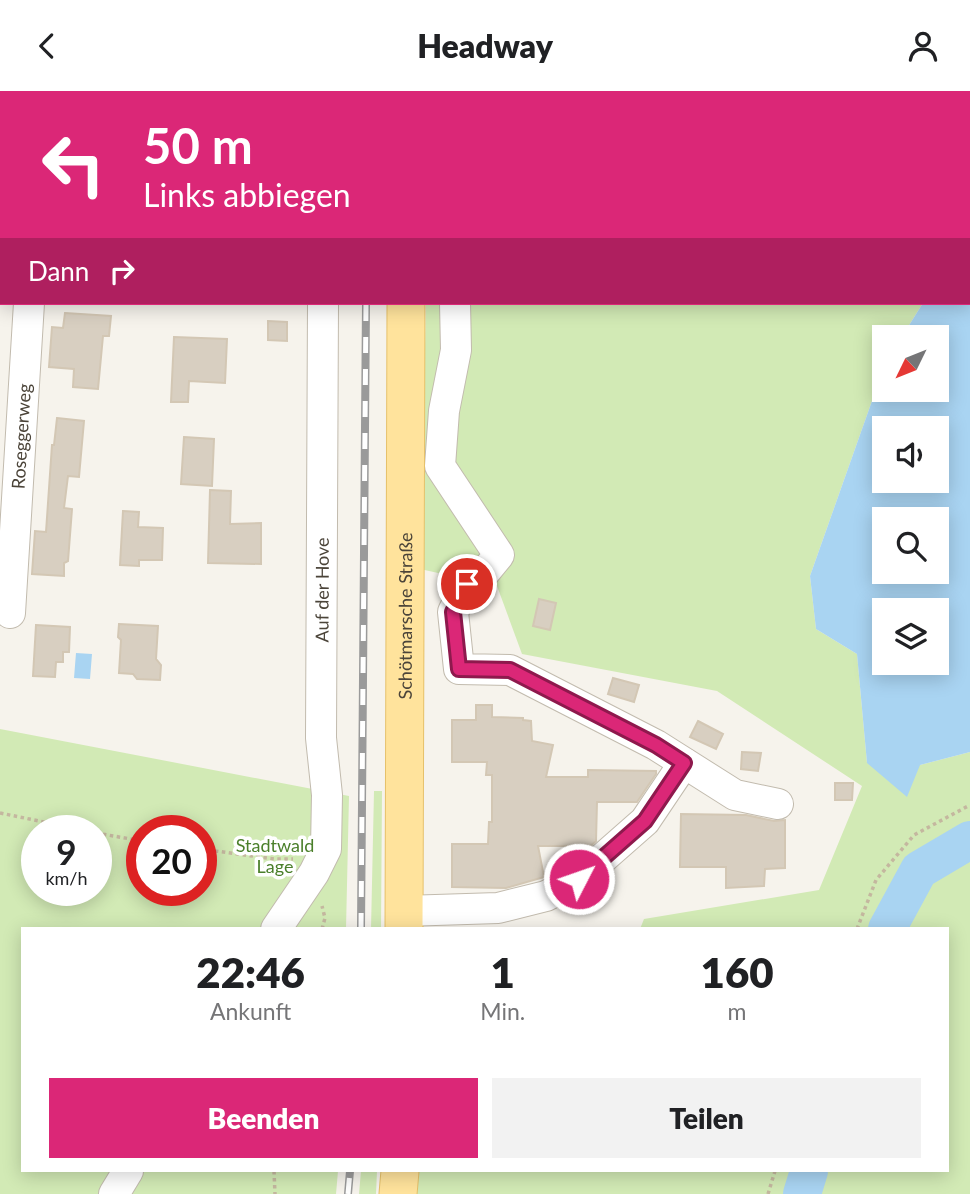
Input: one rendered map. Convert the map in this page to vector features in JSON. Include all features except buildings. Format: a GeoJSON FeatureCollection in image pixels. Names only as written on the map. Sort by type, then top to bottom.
{"type":"FeatureCollection","features":[{"type":"Feature","properties":{"kind":"main road","name":"Schötmarsche Straße"},"geometry":{"type":"LineString","coordinates":[[404,920],[406,305]]}},
{"type":"Feature","properties":{"kind":"main road"},"geometry":{"type":"LineString","coordinates":[[398,1194],[400,1172]]}},
{"type":"Feature","properties":{"kind":"street","name":"Roseggerweg"},"geometry":{"type":"LineString","coordinates":[[7,606],[29,305]]}},
{"type":"Feature","properties":{"kind":"street","name":"Auf der Hove"},"geometry":{"type":"LineString","coordinates":[[277,927],[314,873],[326,849],[327,795],[321,738],[323,305]]}},
{"type":"Feature","properties":{"kind":"street"},"geometry":{"type":"LineString","coordinates":[[455,305],[456,350],[444,411],[440,465],[499,555],[485,572],[467,584],[453,612],[459,669],[510,670],[656,745],[734,795],[778,804]]}},
{"type":"Feature","properties":{"kind":"street"},"geometry":{"type":"LineString","coordinates":[[404,920],[498,908],[547,895],[579,879],[645,821],[684,763]]}},
{"type":"Feature","properties":{"kind":"street"},"geometry":{"type":"LineString","coordinates":[[114,1194],[127,1172]]}},
{"type":"Feature","properties":{"kind":"path"},"geometry":{"type":"LineString","coordinates":[[858,927],[876,880],[914,835],[970,805]]}},
{"type":"Feature","properties":{"kind":"path"},"geometry":{"type":"LineString","coordinates":[[0,813],[21,817]]}},
{"type":"Feature","properties":{"kind":"path"},"geometry":{"type":"LineString","coordinates":[[217,851],[274,859],[296,859],[314,873]]}},
{"type":"Feature","properties":{"kind":"path"},"geometry":{"type":"LineString","coordinates":[[274,1172],[275,1194]]}},
{"type":"Feature","properties":{"kind":"path"},"geometry":{"type":"LineString","coordinates":[[768,1194],[775,1172]]}},
{"type":"Feature","properties":{"kind":"green space"},"geometry":{"type":"Polygon","coordinates":[[[426,305],[922,305],[909,325],[872,325],[872,401],[810,576],[816,629],[857,654],[867,763],[920,765],[970,752],[970,1194],[408,1194],[410,1172],[949,1172],[949,927],[641,927],[644,919],[819,890],[862,786],[717,691],[522,654],[497,586],[420,569],[426,305]]]}},
{"type":"Feature","properties":{"kind":"green space","name":"Stadtwald Lage"},"geometry":{"type":"Polygon","coordinates":[[[0,729],[349,796],[346,927],[21,927],[21,1172],[338,1172],[336,1194],[0,1194],[0,729]]]}},
{"type":"Feature","properties":{"kind":"green space"},"geometry":{"type":"Polygon","coordinates":[[[374,791],[382,791],[381,927],[371,927],[374,791]]]}},
{"type":"Feature","properties":{"kind":"green space"},"geometry":{"type":"Polygon","coordinates":[[[361,1172],[377,1172],[376,1194],[359,1194],[361,1172]]]}},
{"type":"Feature","properties":{"kind":"water"},"geometry":{"type":"Polygon","coordinates":[[[922,305],[970,305],[970,752],[920,765],[907,797],[867,763],[857,654],[816,629],[810,576],[872,401],[872,403],[949,402],[949,325],[909,325],[922,305]]]}},
{"type":"Feature","properties":{"kind":"water"},"geometry":{"type":"Polygon","coordinates":[[[76,653],[92,654],[90,679],[74,678],[76,653]]]}},
{"type":"Feature","properties":{"kind":"waterway"},"geometry":{"type":"LineString","coordinates":[[888,927],[919,870],[970,840]]}},
{"type":"Feature","properties":{"kind":"waterway"},"geometry":{"type":"LineString","coordinates":[[802,1194],[809,1172]]}},
{"type":"Feature","properties":{"kind":"railway"},"geometry":{"type":"LineString","coordinates":[[361,927],[366,305]]}},
{"type":"Feature","properties":{"kind":"railway"},"geometry":{"type":"LineString","coordinates":[[348,1194],[350,1172]]}},
{"type":"Feature","properties":{"kind":"route"},"geometry":{"type":"LineString","coordinates":[[467,584],[453,612],[459,669],[510,670],[656,745],[684,763],[645,821],[579,879]]}}]}
